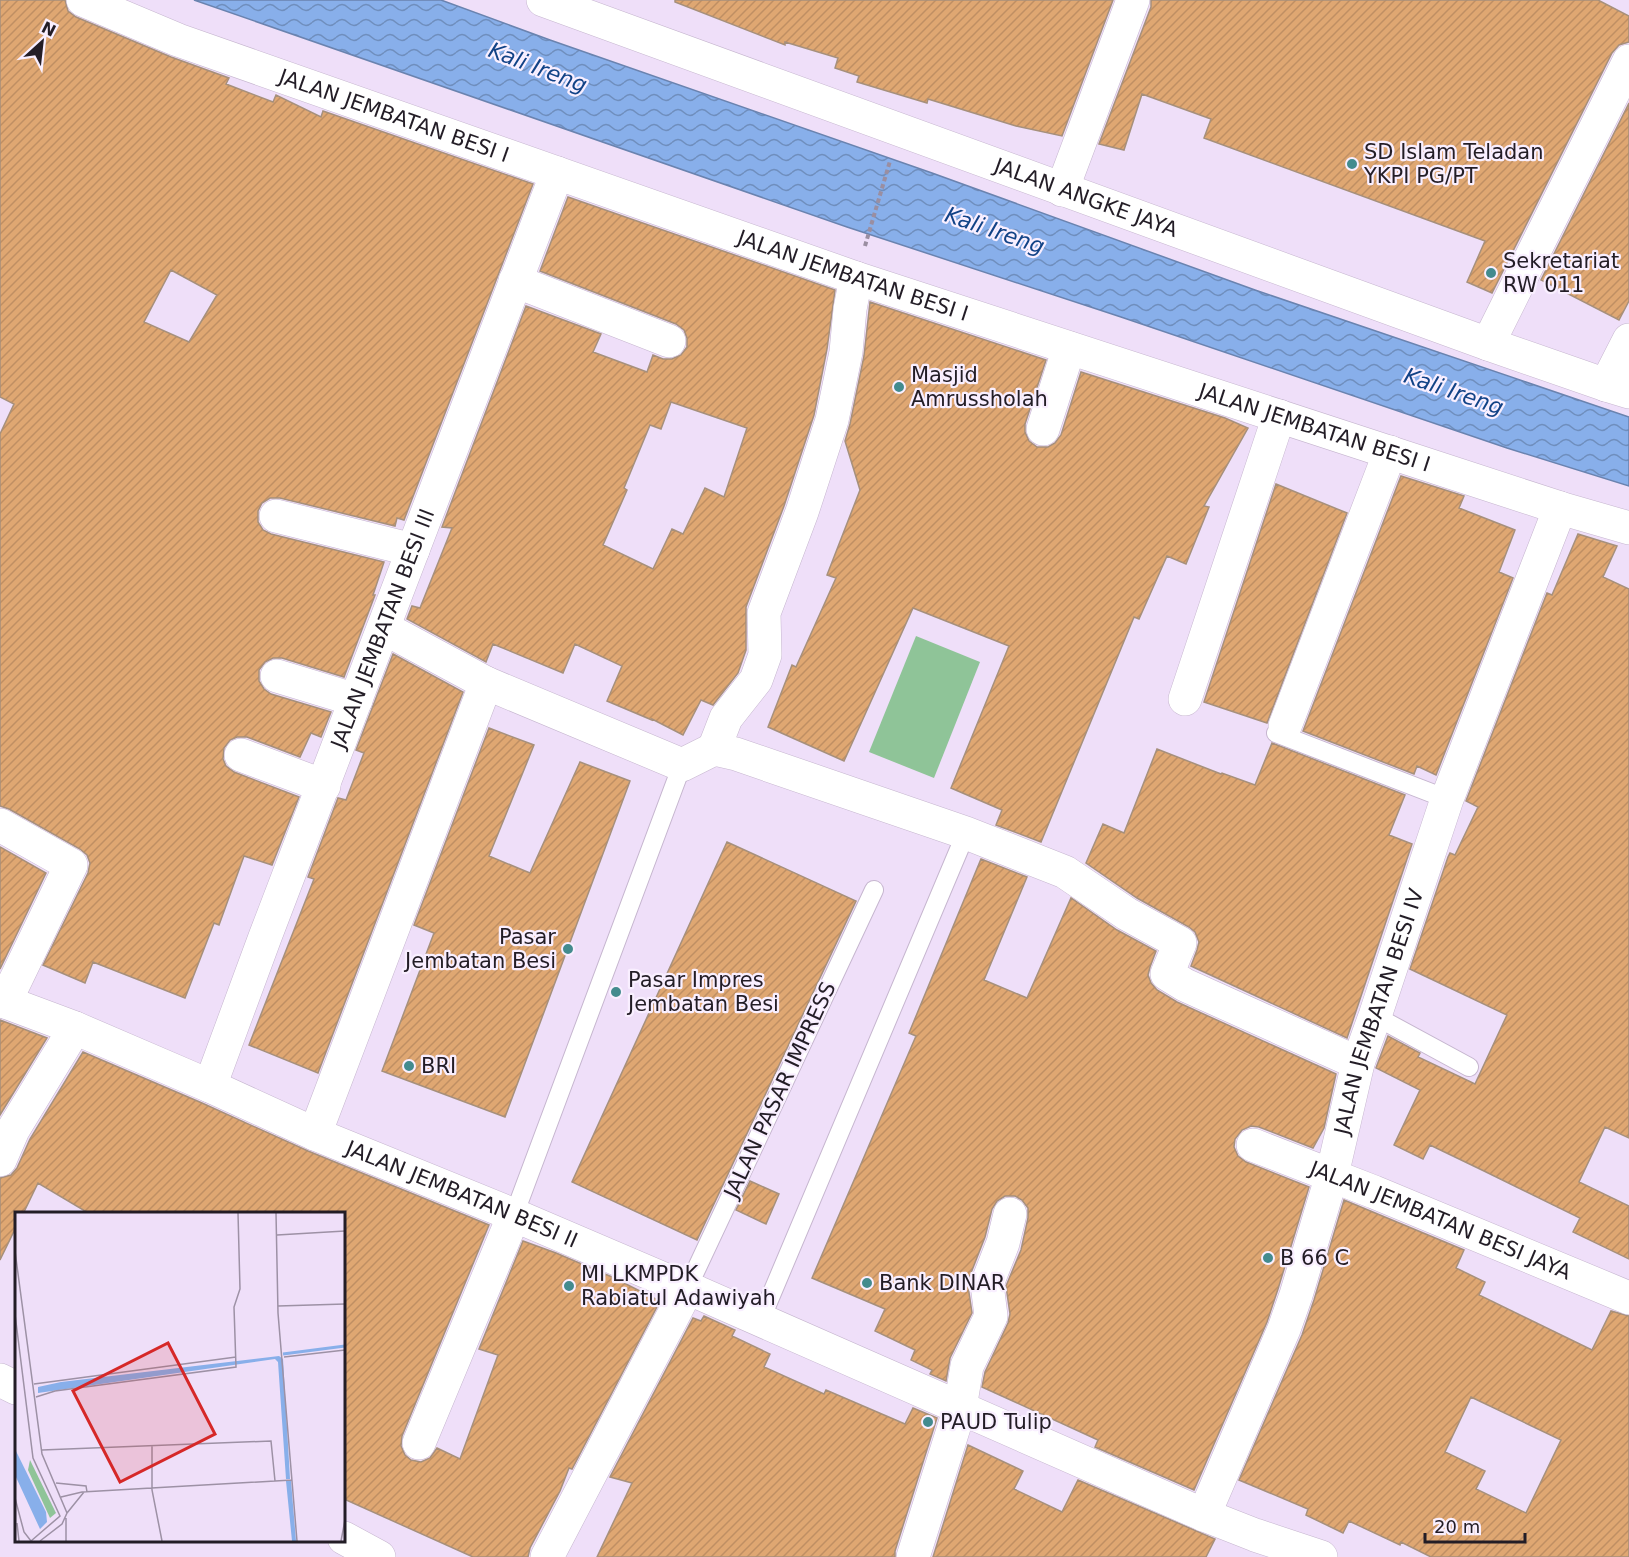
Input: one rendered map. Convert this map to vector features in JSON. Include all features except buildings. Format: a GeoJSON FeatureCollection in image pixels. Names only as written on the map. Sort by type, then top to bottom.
{"type":"FeatureCollection","features":[{"type":"Feature","properties":{"kind":"street","name":"JALAN JEMBATAN BESI I"},"geometry":{"type":"LineString","coordinates":[[83,0],[178,40],[556,173],[859,267],[1070,348],[1560,508],[1629,528]]}},
{"type":"Feature","properties":{"kind":"street","name":"JALAN ANGKE JAYA"},"geometry":{"type":"LineString","coordinates":[[543,0],[1488,344],[1617,388]]}},
{"type":"Feature","properties":{"kind":"street"},"geometry":{"type":"LineString","coordinates":[[1062,190],[1133,0]]}},
{"type":"Feature","properties":{"kind":"street"},"geometry":{"type":"LineString","coordinates":[[1488,344],[1629,61]]}},
{"type":"Feature","properties":{"kind":"street","name":"JALAN JEMBATAN BESI III"},"geometry":{"type":"LineString","coordinates":[[210,1086],[556,173]]}},
{"type":"Feature","properties":{"kind":"street"},"geometry":{"type":"LineString","coordinates":[[714,749],[726,718],[756,680],[765,655],[764,614],[802,512],[832,420],[859,267]]}},
{"type":"Feature","properties":{"kind":"street"},"geometry":{"type":"LineString","coordinates":[[515,281],[669,341]]}},
{"type":"Feature","properties":{"kind":"street"},"geometry":{"type":"LineString","coordinates":[[1617,388],[1629,340]]}},
{"type":"Feature","properties":{"kind":"street"},"geometry":{"type":"LineString","coordinates":[[1043,429],[1070,348]]}},
{"type":"Feature","properties":{"kind":"street"},"geometry":{"type":"LineString","coordinates":[[1185,699],[1279,416]]}},
{"type":"Feature","properties":{"kind":"street"},"geometry":{"type":"LineString","coordinates":[[1281,729],[1390,452]]}},
{"type":"Feature","properties":{"kind":"street","name":"JALAN JEMBATAN BESI IV"},"geometry":{"type":"LineString","coordinates":[[1204,1515],[1284,1329],[1332,1175],[1358,1063],[1447,799],[1560,508]]}},
{"type":"Feature","properties":{"kind":"street"},"geometry":{"type":"LineString","coordinates":[[276,516],[413,550]]}},
{"type":"Feature","properties":{"kind":"street"},"geometry":{"type":"LineString","coordinates":[[384,628],[486,683],[682,765],[714,749],[736,754],[966,833],[1065,872],[1127,914],[1180,943],[1167,974],[1185,985],[1358,1063]]}},
{"type":"Feature","properties":{"kind":"street"},"geometry":{"type":"LineString","coordinates":[[277,676],[356,700]]}},
{"type":"Feature","properties":{"kind":"street"},"geometry":{"type":"LineString","coordinates":[[315,1134],[486,683]]}},
{"type":"Feature","properties":{"kind":"street"},"geometry":{"type":"LineString","coordinates":[[241,755],[324,786]]}},
{"type":"Feature","properties":{"kind":"street"},"geometry":{"type":"LineString","coordinates":[[0,825],[71,865],[2,1001]]}},
{"type":"Feature","properties":{"kind":"street","name":"JALAN JEMBATAN BESI II"},"geometry":{"type":"LineString","coordinates":[[2,1001],[75,1028],[315,1134],[761,1319],[1204,1515],[1321,1557]]}},
{"type":"Feature","properties":{"kind":"street"},"geometry":{"type":"LineString","coordinates":[[0,1160],[13,1130],[75,1028]]}},
{"type":"Feature","properties":{"kind":"street","name":"JALAN JEMBATAN BESI JAYA"},"geometry":{"type":"LineString","coordinates":[[1253,1145],[1332,1175],[1629,1298]]}},
{"type":"Feature","properties":{"kind":"street"},"geometry":{"type":"LineString","coordinates":[[913,1557],[960,1408],[967,1366],[991,1316],[987,1284],[1003,1243],[1010,1214]]}},
{"type":"Feature","properties":{"kind":"street"},"geometry":{"type":"LineString","coordinates":[[419,1443],[514,1215]]}},
{"type":"Feature","properties":{"kind":"street"},"geometry":{"type":"LineString","coordinates":[[547,1557],[687,1289]]}},
{"type":"Feature","properties":{"kind":"street"},"geometry":{"type":"LineString","coordinates":[[0,1380],[15,1388]]}},
{"type":"Feature","properties":{"kind":"street"},"geometry":{"type":"LineString","coordinates":[[345,1540],[379,1557]]}},
{"type":"Feature","properties":{"kind":"lane"},"geometry":{"type":"LineString","coordinates":[[1281,729],[1447,799]]}},
{"type":"Feature","properties":{"kind":"lane"},"geometry":{"type":"LineString","coordinates":[[514,1215],[682,765]]}},
{"type":"Feature","properties":{"kind":"lane"},"geometry":{"type":"LineString","coordinates":[[761,1319],[966,833]]}},
{"type":"Feature","properties":{"kind":"lane","name":"JALAN PASAR IMPRESS"},"geometry":{"type":"LineString","coordinates":[[687,1289],[874,890]]}},
{"type":"Feature","properties":{"kind":"lane"},"geometry":{"type":"LineString","coordinates":[[1375,1016],[1468,1067]]}},
{"type":"Feature","properties":{"kind":"path"},"geometry":{"type":"LineString","coordinates":[[859,267],[891,158]]}},
{"type":"Feature","properties":{"kind":"green space"},"geometry":{"type":"Polygon","coordinates":[[[916,636],[980,662],[934,778],[869,752],[916,636]]]}},
{"type":"Feature","properties":{"kind":"water","name":"Kali Ireng"},"geometry":{"type":"Polygon","coordinates":[[[194,0],[441,0],[932,173],[1255,290],[1629,417],[1629,486],[1507,448],[847,227],[194,0]]]}},
{"type":"Feature","properties":{"kind":"place","name":"SD Islam Teladan YKPI PG/PT"},"geometry":{"type":"Point","coordinates":[1352,164]}},
{"type":"Feature","properties":{"kind":"place","name":"Sekretariat RW 011"},"geometry":{"type":"Point","coordinates":[1491,273]}},
{"type":"Feature","properties":{"kind":"place","name":"Masjid Amrussholah"},"geometry":{"type":"Point","coordinates":[899,387]}},
{"type":"Feature","properties":{"kind":"place","name":"Pasar Jembatan Besi"},"geometry":{"type":"Point","coordinates":[568,949]}},
{"type":"Feature","properties":{"kind":"place","name":"Pasar Impres Jembatan Besi"},"geometry":{"type":"Point","coordinates":[616,992]}},
{"type":"Feature","properties":{"kind":"place","name":"BRI"},"geometry":{"type":"Point","coordinates":[409,1066]}},
{"type":"Feature","properties":{"kind":"place","name":"B 66 C"},"geometry":{"type":"Point","coordinates":[1268,1258]}},
{"type":"Feature","properties":{"kind":"place","name":"Bank DINAR"},"geometry":{"type":"Point","coordinates":[867,1283]}},
{"type":"Feature","properties":{"kind":"place","name":"MI LKMPDK Rabiatul Adawiyah"},"geometry":{"type":"Point","coordinates":[569,1286]}},
{"type":"Feature","properties":{"kind":"place","name":"PAUD Tulip"},"geometry":{"type":"Point","coordinates":[928,1422]}}]}
